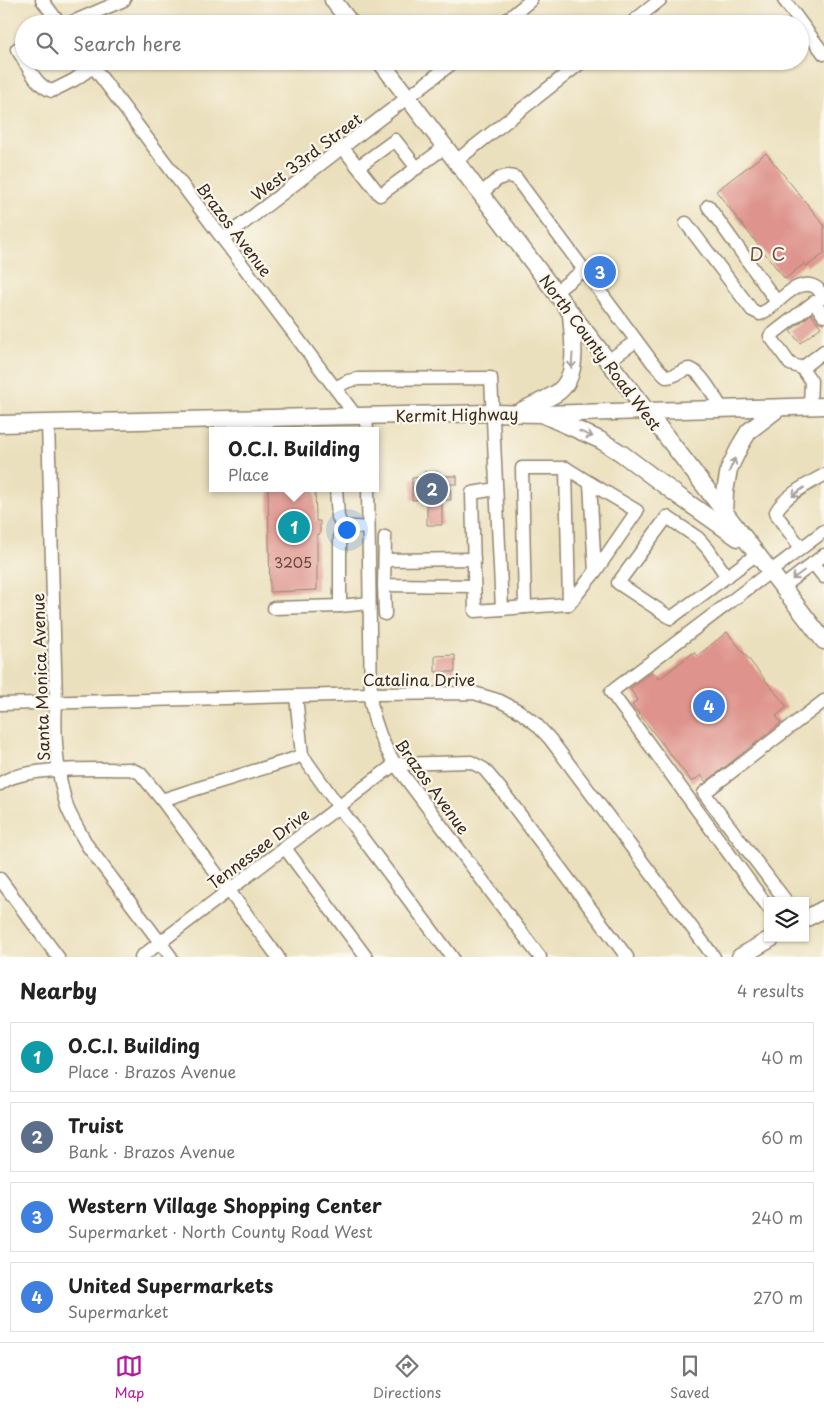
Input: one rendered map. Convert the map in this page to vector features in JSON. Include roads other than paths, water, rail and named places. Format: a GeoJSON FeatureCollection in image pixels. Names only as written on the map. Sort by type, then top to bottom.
{"type":"FeatureCollection","features":[{"type":"Feature","properties":{"kind":"main road"},"geometry":{"type":"LineString","coordinates":[[333,0],[344,15]]}},
{"type":"Feature","properties":{"kind":"main road","name":"North County Road West"},"geometry":{"type":"LineString","coordinates":[[387,70],[770,572],[822,633]]}},
{"type":"Feature","properties":{"kind":"main road"},"geometry":{"type":"LineString","coordinates":[[519,412],[558,392],[568,380],[572,370],[573,359],[571,313]]}},
{"type":"Feature","properties":{"kind":"main road","name":"Kermit Highway"},"geometry":{"type":"LineString","coordinates":[[0,424],[267,424],[363,421],[519,412],[542,414],[817,407]]}},
{"type":"Feature","properties":{"kind":"main road"},"geometry":{"type":"LineString","coordinates":[[724,512],[729,469],[741,444],[749,431],[778,408]]}},
{"type":"Feature","properties":{"kind":"main road"},"geometry":{"type":"LineString","coordinates":[[542,414],[600,440],[621,453],[753,550]]}},
{"type":"Feature","properties":{"kind":"main road"},"geometry":{"type":"LineString","coordinates":[[809,917],[824,909]]}},
{"type":"Feature","properties":{"kind":"main road"},"geometry":{"type":"LineString","coordinates":[[740,957],[765,942]]}},
{"type":"Feature","properties":{"kind":"street"},"geometry":{"type":"LineString","coordinates":[[42,0],[54,15]]}},
{"type":"Feature","properties":{"kind":"street"},"geometry":{"type":"LineString","coordinates":[[83,15],[124,0]]}},
{"type":"Feature","properties":{"kind":"street"},"geometry":{"type":"LineString","coordinates":[[513,15],[531,0]]}},
{"type":"Feature","properties":{"kind":"street"},"geometry":{"type":"LineString","coordinates":[[641,15],[660,0]]}},
{"type":"Feature","properties":{"kind":"street"},"geometry":{"type":"LineString","coordinates":[[784,0],[795,15]]}},
{"type":"Feature","properties":{"kind":"street"},"geometry":{"type":"LineString","coordinates":[[809,34],[824,54]]}},
{"type":"Feature","properties":{"kind":"street"},"geometry":{"type":"LineString","coordinates":[[29,70],[34,78],[46,89],[52,91],[74,80],[85,70]]}},
{"type":"Feature","properties":{"kind":"street","name":"Brazos Avenue"},"geometry":{"type":"LineString","coordinates":[[96,70],[335,388],[363,421]]}},
{"type":"Feature","properties":{"kind":"street","name":"West 33rd Street"},"geometry":{"type":"LineString","coordinates":[[223,239],[444,70]]}},
{"type":"Feature","properties":{"kind":"street"},"geometry":{"type":"LineString","coordinates":[[456,161],[572,70]]}},
{"type":"Feature","properties":{"kind":"street"},"geometry":{"type":"LineString","coordinates":[[358,167],[395,140],[417,168]]}},
{"type":"Feature","properties":{"kind":"street"},"geometry":{"type":"LineString","coordinates":[[343,148],[380,195],[446,147]]}},
{"type":"Feature","properties":{"kind":"street"},"geometry":{"type":"LineString","coordinates":[[481,194],[501,177],[510,175],[516,178],[653,364],[666,377],[676,375],[688,369],[695,371],[701,376],[722,409]]}},
{"type":"Feature","properties":{"kind":"street"},"geometry":{"type":"LineString","coordinates":[[708,206],[777,302]]}},
{"type":"Feature","properties":{"kind":"street"},"geometry":{"type":"LineString","coordinates":[[686,222],[752,310],[760,314],[792,289],[803,284],[816,288],[824,298]]}},
{"type":"Feature","properties":{"kind":"street"},"geometry":{"type":"LineString","coordinates":[[555,292],[584,270]]}},
{"type":"Feature","properties":{"kind":"street"},"geometry":{"type":"LineString","coordinates":[[817,407],[811,381],[802,368],[790,364],[770,336],[814,302],[824,316]]}},
{"type":"Feature","properties":{"kind":"street"},"geometry":{"type":"LineString","coordinates":[[608,361],[636,340]]}},
{"type":"Feature","properties":{"kind":"street"},"geometry":{"type":"LineString","coordinates":[[802,368],[824,351]]}},
{"type":"Feature","properties":{"kind":"street"},"geometry":{"type":"LineString","coordinates":[[335,388],[358,379],[491,378],[502,609]]}},
{"type":"Feature","properties":{"kind":"street","name":"Santa Monica Avenue"},"geometry":{"type":"LineString","coordinates":[[48,423],[56,702],[55,725],[62,788],[75,825],[87,845],[171,957]]}},
{"type":"Feature","properties":{"kind":"street"},"geometry":{"type":"LineString","coordinates":[[496,489],[472,493],[475,611],[569,604],[595,572],[637,512],[566,468],[522,468],[525,607]]}},
{"type":"Feature","properties":{"kind":"street"},"geometry":{"type":"LineString","coordinates":[[566,468],[569,604]]}},
{"type":"Feature","properties":{"kind":"street"},"geometry":{"type":"LineString","coordinates":[[801,548],[776,512],[780,505],[824,475]]}},
{"type":"Feature","properties":{"kind":"street"},"geometry":{"type":"LineString","coordinates":[[590,483],[595,572]]}},
{"type":"Feature","properties":{"kind":"street"},"geometry":{"type":"LineString","coordinates":[[336,492],[338,517],[342,526],[340,535],[340,606]]}},
{"type":"Feature","properties":{"kind":"street","name":"Brazos Avenue"},"geometry":{"type":"LineString","coordinates":[[368,492],[370,694],[374,722],[380,740],[395,764],[540,957]]}},
{"type":"Feature","properties":{"kind":"street"},"geometry":{"type":"LineString","coordinates":[[727,576],[698,538],[666,517],[618,582],[671,618],[727,576],[753,550]]}},
{"type":"Feature","properties":{"kind":"street"},"geometry":{"type":"LineString","coordinates":[[342,526],[368,528]]}},
{"type":"Feature","properties":{"kind":"street"},"geometry":{"type":"LineString","coordinates":[[764,902],[611,692],[824,532]]}},
{"type":"Feature","properties":{"kind":"street"},"geometry":{"type":"LineString","coordinates":[[385,537],[385,614]]}},
{"type":"Feature","properties":{"kind":"street"},"geometry":{"type":"LineString","coordinates":[[782,587],[824,555]]}},
{"type":"Feature","properties":{"kind":"street"},"geometry":{"type":"LineString","coordinates":[[385,560],[474,559]]}},
{"type":"Feature","properties":{"kind":"street"},"geometry":{"type":"LineString","coordinates":[[813,564],[824,577]]}},
{"type":"Feature","properties":{"kind":"street"},"geometry":{"type":"LineString","coordinates":[[384,585],[474,586]]}},
{"type":"Feature","properties":{"kind":"street"},"geometry":{"type":"LineString","coordinates":[[274,608],[369,603]]}},
{"type":"Feature","properties":{"kind":"street","name":"Catalina Drive"},"geometry":{"type":"LineString","coordinates":[[0,704],[474,693],[500,701],[519,711],[536,724],[550,739],[714,957]]}},
{"type":"Feature","properties":{"kind":"street"},"geometry":{"type":"LineString","coordinates":[[296,696],[302,754],[338,807],[452,957]]}},
{"type":"Feature","properties":{"kind":"street"},"geometry":{"type":"LineString","coordinates":[[783,897],[704,793],[824,701]]}},
{"type":"Feature","properties":{"kind":"street"},"geometry":{"type":"LineString","coordinates":[[162,800],[290,760],[302,754]]}},
{"type":"Feature","properties":{"kind":"street"},"geometry":{"type":"LineString","coordinates":[[395,764],[471,762],[484,769],[628,957]]}},
{"type":"Feature","properties":{"kind":"street","name":"Tennessee Drive"},"geometry":{"type":"LineString","coordinates":[[141,957],[395,764]]}},
{"type":"Feature","properties":{"kind":"street"},"geometry":{"type":"LineString","coordinates":[[0,784],[21,774],[60,770],[130,769],[140,773],[278,957]]}},
{"type":"Feature","properties":{"kind":"street"},"geometry":{"type":"LineString","coordinates":[[284,848],[366,957]]}},
{"type":"Feature","properties":{"kind":"street"},"geometry":{"type":"LineString","coordinates":[[0,879],[58,957]]}},
{"type":"Feature","properties":{"kind":"place","name":"Western Village Shopping Center"},"geometry":{"type":"Point","coordinates":[600,272]}},
{"type":"Feature","properties":{"kind":"place","name":"Truist"},"geometry":{"type":"Point","coordinates":[432,489]}},
{"type":"Feature","properties":{"kind":"place","name":"O.C.I. Building"},"geometry":{"type":"Point","coordinates":[294,527]}},
{"type":"Feature","properties":{"kind":"place","name":"United Supermarkets"},"geometry":{"type":"Point","coordinates":[709,706]}},
{"type":"Feature","properties":{"kind":"district","name":"D C"},"geometry":{"type":"Point","coordinates":[768,253]}}]}
